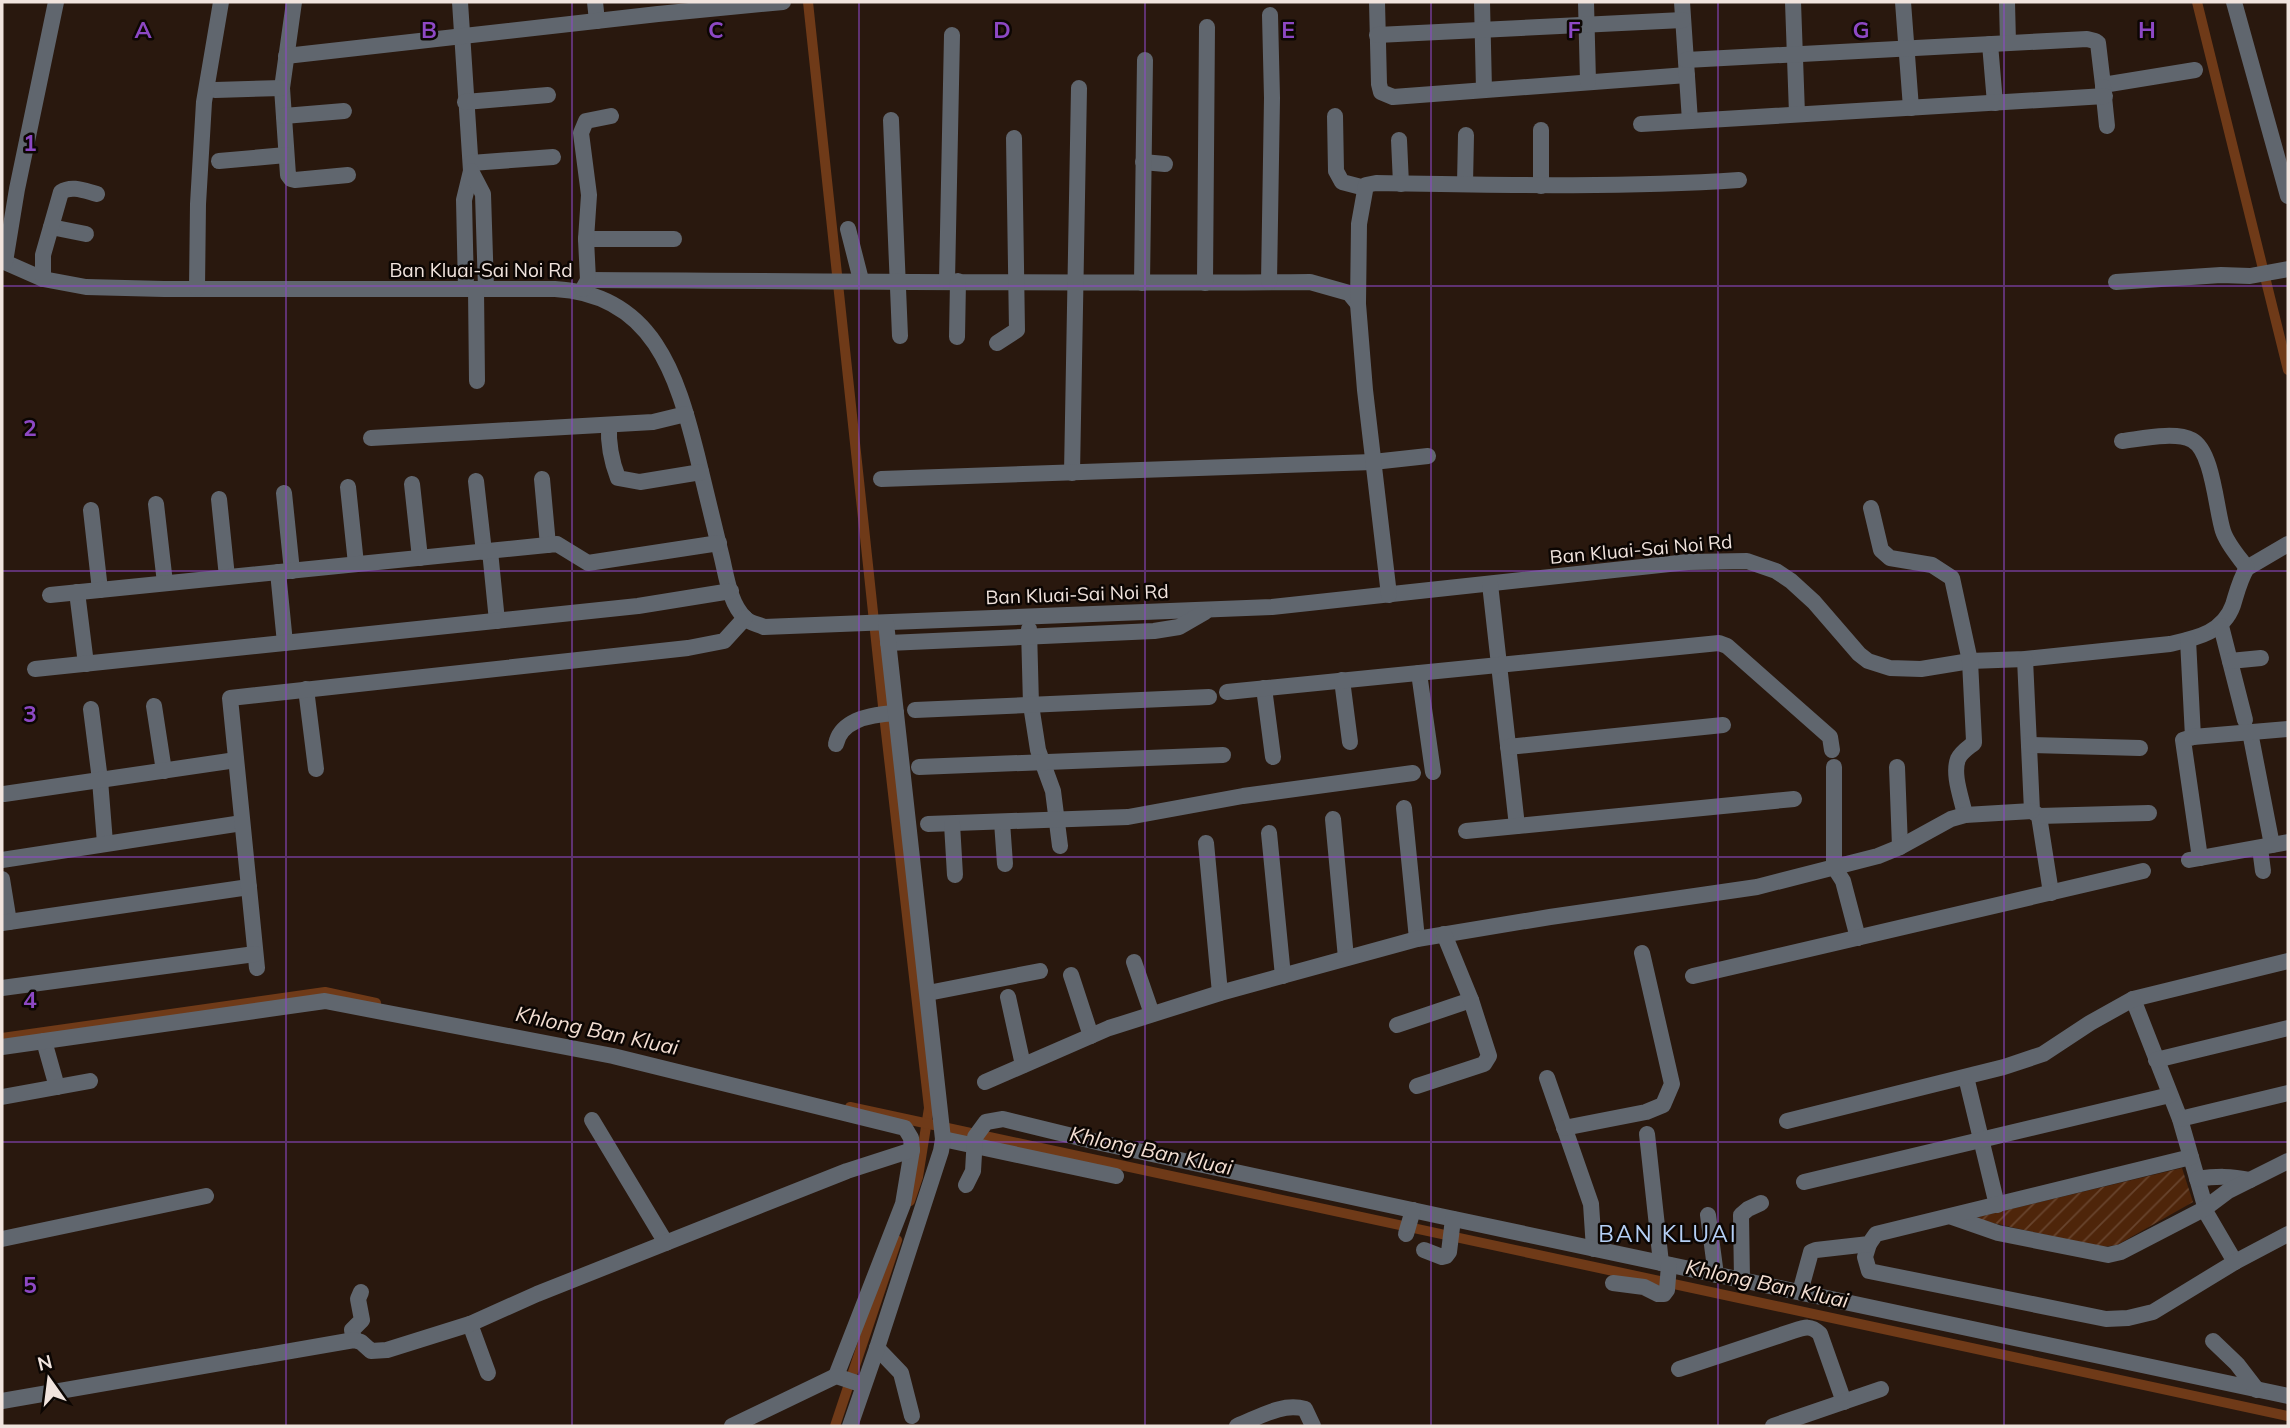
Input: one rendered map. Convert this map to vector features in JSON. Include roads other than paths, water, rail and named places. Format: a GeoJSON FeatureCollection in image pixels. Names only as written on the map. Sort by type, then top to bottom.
{"type":"FeatureCollection","features":[{"type":"Feature","properties":{"kind":"street"},"geometry":{"type":"LineString","coordinates":[[3,262],[56,2]]}},
{"type":"Feature","properties":{"kind":"street"},"geometry":{"type":"LineString","coordinates":[[197,288],[204,102],[221,2]]}},
{"type":"Feature","properties":{"kind":"street"},"geometry":{"type":"LineString","coordinates":[[294,2],[282,89],[288,175],[292,180],[348,175]]}},
{"type":"Feature","properties":{"kind":"street"},"geometry":{"type":"LineString","coordinates":[[460,2],[471,167],[482,194],[476,289],[477,381]]}},
{"type":"Feature","properties":{"kind":"street"},"geometry":{"type":"LineString","coordinates":[[595,2],[597,21]]}},
{"type":"Feature","properties":{"kind":"street"},"geometry":{"type":"LineString","coordinates":[[286,56],[597,21],[698,6],[783,2]]}},
{"type":"Feature","properties":{"kind":"street"},"geometry":{"type":"LineString","coordinates":[[1377,2],[1378,72],[1381,92],[1393,97],[1588,82],[1794,54],[2095,40],[2100,49],[2107,126]]}},
{"type":"Feature","properties":{"kind":"street"},"geometry":{"type":"LineString","coordinates":[[1482,2],[1484,90]]}},
{"type":"Feature","properties":{"kind":"street"},"geometry":{"type":"LineString","coordinates":[[1586,2],[1588,82]]}},
{"type":"Feature","properties":{"kind":"street"},"geometry":{"type":"LineString","coordinates":[[1682,2],[1690,121]]}},
{"type":"Feature","properties":{"kind":"street"},"geometry":{"type":"LineString","coordinates":[[1793,2],[1797,114]]}},
{"type":"Feature","properties":{"kind":"street"},"geometry":{"type":"LineString","coordinates":[[1903,2],[1911,108]]}},
{"type":"Feature","properties":{"kind":"street"},"geometry":{"type":"LineString","coordinates":[[2007,2],[2008,43]]}},
{"type":"Feature","properties":{"kind":"street"},"geometry":{"type":"LineString","coordinates":[[2234,2],[2288,196]]}},
{"type":"Feature","properties":{"kind":"street"},"geometry":{"type":"LineString","coordinates":[[1269,282],[1272,98],[1270,15]]}},
{"type":"Feature","properties":{"kind":"street"},"geometry":{"type":"LineString","coordinates":[[1377,35],[1683,20]]}},
{"type":"Feature","properties":{"kind":"street"},"geometry":{"type":"LineString","coordinates":[[1205,283],[1207,27]]}},
{"type":"Feature","properties":{"kind":"street"},"geometry":{"type":"LineString","coordinates":[[952,35],[953,281],[957,337]]}},
{"type":"Feature","properties":{"kind":"street"},"geometry":{"type":"LineString","coordinates":[[1990,44],[1995,103]]}},
{"type":"Feature","properties":{"kind":"street"},"geometry":{"type":"LineString","coordinates":[[1142,283],[1145,60]]}},
{"type":"Feature","properties":{"kind":"street"},"geometry":{"type":"LineString","coordinates":[[1641,124],[1995,103],[2104,90],[2195,70]]}},
{"type":"Feature","properties":{"kind":"street"},"geometry":{"type":"LineString","coordinates":[[1072,472],[1079,88]]}},
{"type":"Feature","properties":{"kind":"street"},"geometry":{"type":"LineString","coordinates":[[215,90],[282,89]]}},
{"type":"Feature","properties":{"kind":"street"},"geometry":{"type":"LineString","coordinates":[[466,102],[548,95]]}},
{"type":"Feature","properties":{"kind":"street"},"geometry":{"type":"LineString","coordinates":[[284,116],[344,111]]}},
{"type":"Feature","properties":{"kind":"street"},"geometry":{"type":"LineString","coordinates":[[611,116],[586,121],[582,126],[589,195],[585,286],[818,281],[1310,282],[1349,293],[1358,304]]}},
{"type":"Feature","properties":{"kind":"street"},"geometry":{"type":"LineString","coordinates":[[1335,116],[1336,171],[1342,182],[1365,188]]}},
{"type":"Feature","properties":{"kind":"street"},"geometry":{"type":"LineString","coordinates":[[891,120],[900,336]]}},
{"type":"Feature","properties":{"kind":"street"},"geometry":{"type":"LineString","coordinates":[[1541,130],[1541,186]]}},
{"type":"Feature","properties":{"kind":"street"},"geometry":{"type":"LineString","coordinates":[[1465,184],[1466,135]]}},
{"type":"Feature","properties":{"kind":"street"},"geometry":{"type":"LineString","coordinates":[[997,343],[1017,330],[1014,138]]}},
{"type":"Feature","properties":{"kind":"street"},"geometry":{"type":"LineString","coordinates":[[1399,140],[1401,184]]}},
{"type":"Feature","properties":{"kind":"street"},"geometry":{"type":"LineString","coordinates":[[219,162],[286,155]]}},
{"type":"Feature","properties":{"kind":"street"},"geometry":{"type":"LineString","coordinates":[[471,167],[553,157]]}},
{"type":"Feature","properties":{"kind":"street"},"geometry":{"type":"LineString","coordinates":[[1143,162],[1165,164]]}},
{"type":"Feature","properties":{"kind":"street"},"geometry":{"type":"LineString","coordinates":[[1389,595],[1358,304],[1359,224],[1366,185],[1541,186],[1739,180]]}},
{"type":"Feature","properties":{"kind":"street"},"geometry":{"type":"LineString","coordinates":[[43,279],[43,254],[61,192],[72,188],[97,194]]}},
{"type":"Feature","properties":{"kind":"street"},"geometry":{"type":"LineString","coordinates":[[51,226],[86,234]]}},
{"type":"Feature","properties":{"kind":"street"},"geometry":{"type":"LineString","coordinates":[[848,229],[860,281]]}},
{"type":"Feature","properties":{"kind":"street"},"geometry":{"type":"LineString","coordinates":[[586,239],[674,239]]}},
{"type":"Feature","properties":{"kind":"street","name":"Ban Kluai-Sai Noi Rd"},"geometry":{"type":"LineString","coordinates":[[3,262],[43,279],[86,287],[555,289],[585,286],[616,306],[646,331],[671,369],[687,414],[731,591],[745,618],[764,627],[1272,607],[1688,562],[1747,561],[1761,565],[1791,581],[1868,661],[1890,668],[1905,670],[1970,661],[2025,659],[2170,644],[2188,640],[2221,626]]}},
{"type":"Feature","properties":{"kind":"street"},"geometry":{"type":"LineString","coordinates":[[2116,282],[2221,275],[2250,276],[2284,270]]}},
{"type":"Feature","properties":{"kind":"street"},"geometry":{"type":"LineString","coordinates":[[371,438],[653,422],[687,414]]}},
{"type":"Feature","properties":{"kind":"street"},"geometry":{"type":"LineString","coordinates":[[609,425],[611,461],[618,478],[640,482],[701,472]]}},
{"type":"Feature","properties":{"kind":"street"},"geometry":{"type":"LineString","coordinates":[[2122,441],[2177,436],[2194,440],[2203,452],[2222,531],[2247,568]]}},
{"type":"Feature","properties":{"kind":"street"},"geometry":{"type":"LineString","coordinates":[[881,479],[1373,462],[1428,456]]}},
{"type":"Feature","properties":{"kind":"street"},"geometry":{"type":"LineString","coordinates":[[542,479],[548,545]]}},
{"type":"Feature","properties":{"kind":"street"},"geometry":{"type":"LineString","coordinates":[[476,481],[497,621]]}},
{"type":"Feature","properties":{"kind":"street"},"geometry":{"type":"LineString","coordinates":[[412,484],[420,558]]}},
{"type":"Feature","properties":{"kind":"street"},"geometry":{"type":"LineString","coordinates":[[348,487],[356,564]]}},
{"type":"Feature","properties":{"kind":"street"},"geometry":{"type":"LineString","coordinates":[[284,493],[285,643]]}},
{"type":"Feature","properties":{"kind":"street"},"geometry":{"type":"LineString","coordinates":[[219,499],[228,577]]}},
{"type":"Feature","properties":{"kind":"street"},"geometry":{"type":"LineString","coordinates":[[156,504],[165,583]]}},
{"type":"Feature","properties":{"kind":"street"},"geometry":{"type":"LineString","coordinates":[[1871,508],[1881,550],[1890,558],[1932,565],[1952,578],[1970,661],[1974,743],[1957,761],[1957,777],[1965,816]]}},
{"type":"Feature","properties":{"kind":"street"},"geometry":{"type":"LineString","coordinates":[[91,510],[100,590]]}},
{"type":"Feature","properties":{"kind":"street"},"geometry":{"type":"LineString","coordinates":[[50,595],[558,544],[588,563],[719,543]]}},
{"type":"Feature","properties":{"kind":"street"},"geometry":{"type":"LineString","coordinates":[[2263,871],[2274,845],[2248,726],[2221,626],[2229,615],[2247,568],[2288,544]]}},
{"type":"Feature","properties":{"kind":"street"},"geometry":{"type":"LineString","coordinates":[[1490,584],[1517,826]]}},
{"type":"Feature","properties":{"kind":"street"},"geometry":{"type":"LineString","coordinates":[[35,669],[638,606],[731,591]]}},
{"type":"Feature","properties":{"kind":"street"},"geometry":{"type":"LineString","coordinates":[[77,592],[86,664]]}},
{"type":"Feature","properties":{"kind":"street"},"geometry":{"type":"LineString","coordinates":[[888,643],[1154,631],[1179,627],[1207,611]]}},
{"type":"Feature","properties":{"kind":"street"},"geometry":{"type":"LineString","coordinates":[[1028,616],[1031,705],[1038,750],[1053,791],[1060,846]]}},
{"type":"Feature","properties":{"kind":"street"},"geometry":{"type":"LineString","coordinates":[[2,988],[256,961],[230,698],[688,649],[724,641],[745,618]]}},
{"type":"Feature","properties":{"kind":"street"},"geometry":{"type":"LineString","coordinates":[[732,1426],[850,1381],[877,1348],[941,1151],[942,1129],[928,993],[888,643],[879,623]]}},
{"type":"Feature","properties":{"kind":"street"},"geometry":{"type":"LineString","coordinates":[[2188,640],[2193,737]]}},
{"type":"Feature","properties":{"kind":"street"},"geometry":{"type":"LineString","coordinates":[[1227,692],[1723,644],[1829,737],[1832,750]]}},
{"type":"Feature","properties":{"kind":"street"},"geometry":{"type":"LineString","coordinates":[[2230,661],[2261,658]]}},
{"type":"Feature","properties":{"kind":"street"},"geometry":{"type":"LineString","coordinates":[[2025,659],[2035,813],[2051,893]]}},
{"type":"Feature","properties":{"kind":"street"},"geometry":{"type":"LineString","coordinates":[[1419,673],[1433,772]]}},
{"type":"Feature","properties":{"kind":"street"},"geometry":{"type":"LineString","coordinates":[[1342,680],[1350,742]]}},
{"type":"Feature","properties":{"kind":"street"},"geometry":{"type":"LineString","coordinates":[[1264,688],[1273,757]]}},
{"type":"Feature","properties":{"kind":"street"},"geometry":{"type":"LineString","coordinates":[[306,689],[316,769]]}},
{"type":"Feature","properties":{"kind":"street"},"geometry":{"type":"LineString","coordinates":[[915,710],[1209,697]]}},
{"type":"Feature","properties":{"kind":"street"},"geometry":{"type":"LineString","coordinates":[[155,706],[164,771]]}},
{"type":"Feature","properties":{"kind":"street"},"geometry":{"type":"LineString","coordinates":[[91,709],[105,843]]}},
{"type":"Feature","properties":{"kind":"street"},"geometry":{"type":"LineString","coordinates":[[836,744],[837,738],[847,726],[873,715],[894,713]]}},
{"type":"Feature","properties":{"kind":"street"},"geometry":{"type":"LineString","coordinates":[[1508,747],[1723,725]]}},
{"type":"Feature","properties":{"kind":"street"},"geometry":{"type":"LineString","coordinates":[[2274,845],[2194,859],[2182,742],[2185,738],[2248,726],[2288,729]]}},
{"type":"Feature","properties":{"kind":"street"},"geometry":{"type":"LineString","coordinates":[[2029,746],[2140,748]]}},
{"type":"Feature","properties":{"kind":"street"},"geometry":{"type":"LineString","coordinates":[[919,767],[1223,754]]}},
{"type":"Feature","properties":{"kind":"street"},"geometry":{"type":"LineString","coordinates":[[4,794],[236,760]]}},
{"type":"Feature","properties":{"kind":"street"},"geometry":{"type":"LineString","coordinates":[[1834,767],[1834,867],[1843,881],[1858,938]]}},
{"type":"Feature","properties":{"kind":"street"},"geometry":{"type":"LineString","coordinates":[[1897,767],[1900,847]]}},
{"type":"Feature","properties":{"kind":"street"},"geometry":{"type":"LineString","coordinates":[[928,824],[1128,817],[1244,796],[1413,773]]}},
{"type":"Feature","properties":{"kind":"street"},"geometry":{"type":"LineString","coordinates":[[1466,831],[1794,799]]}},
{"type":"Feature","properties":{"kind":"street"},"geometry":{"type":"LineString","coordinates":[[1404,808],[1417,939]]}},
{"type":"Feature","properties":{"kind":"street"},"geometry":{"type":"LineString","coordinates":[[985,1082],[1091,1036],[1152,1014],[1417,939],[1757,887],[1878,856],[1940,824],[1965,816],[2149,813]]}},
{"type":"Feature","properties":{"kind":"street"},"geometry":{"type":"LineString","coordinates":[[1334,819],[1346,958]]}},
{"type":"Feature","properties":{"kind":"street"},"geometry":{"type":"LineString","coordinates":[[1002,822],[1005,864]]}},
{"type":"Feature","properties":{"kind":"street"},"geometry":{"type":"LineString","coordinates":[[2,859],[242,823]]}},
{"type":"Feature","properties":{"kind":"street"},"geometry":{"type":"LineString","coordinates":[[952,824],[955,875]]}},
{"type":"Feature","properties":{"kind":"street"},"geometry":{"type":"LineString","coordinates":[[1269,833],[1283,976]]}},
{"type":"Feature","properties":{"kind":"street"},"geometry":{"type":"LineString","coordinates":[[1206,844],[1220,993]]}},
{"type":"Feature","properties":{"kind":"street"},"geometry":{"type":"LineString","coordinates":[[1693,976],[2143,872]]}},
{"type":"Feature","properties":{"kind":"street"},"geometry":{"type":"LineString","coordinates":[[2,879],[6,923],[249,887]]}},
{"type":"Feature","properties":{"kind":"street"},"geometry":{"type":"LineString","coordinates":[[1417,1086],[1483,1064],[1489,1056],[1471,1000],[1444,934]]}},
{"type":"Feature","properties":{"kind":"street"},"geometry":{"type":"LineString","coordinates":[[1564,1128],[1646,1112],[1663,1105],[1667,1097],[1672,1084],[1642,953]]}},
{"type":"Feature","properties":{"kind":"street"},"geometry":{"type":"LineString","coordinates":[[1787,1121],[2004,1068],[2043,1054],[2133,999],[2288,961]]}},
{"type":"Feature","properties":{"kind":"street"},"geometry":{"type":"LineString","coordinates":[[1134,962],[1152,1014]]}},
{"type":"Feature","properties":{"kind":"street"},"geometry":{"type":"LineString","coordinates":[[928,993],[1040,971]]}},
{"type":"Feature","properties":{"kind":"street"},"geometry":{"type":"LineString","coordinates":[[1071,975],[1091,1036]]}},
{"type":"Feature","properties":{"kind":"street"},"geometry":{"type":"LineString","coordinates":[[1007,997],[1023,1065]]}},
{"type":"Feature","properties":{"kind":"street"},"geometry":{"type":"LineString","coordinates":[[2133,999],[2180,1119],[2205,1207],[2235,1262]]}},
{"type":"Feature","properties":{"kind":"street"},"geometry":{"type":"LineString","coordinates":[[1397,1025],[1471,1000]]}},
{"type":"Feature","properties":{"kind":"street"},"geometry":{"type":"LineString","coordinates":[[2,1047],[326,1002],[613,1056],[905,1128],[911,1138],[912,1150],[903,1204],[850,1381],[850,1426]]}},
{"type":"Feature","properties":{"kind":"street"},"geometry":{"type":"LineString","coordinates":[[2156,1060],[2288,1028]]}},
{"type":"Feature","properties":{"kind":"street"},"geometry":{"type":"LineString","coordinates":[[44,1041],[57,1087]]}},
{"type":"Feature","properties":{"kind":"street"},"geometry":{"type":"LineString","coordinates":[[1966,1077],[1997,1205]]}},
{"type":"Feature","properties":{"kind":"street"},"geometry":{"type":"LineString","coordinates":[[1547,1079],[1591,1204],[1594,1249]]}},
{"type":"Feature","properties":{"kind":"street"},"geometry":{"type":"LineString","coordinates":[[2,1097],[90,1081]]}},
{"type":"Feature","properties":{"kind":"street"},"geometry":{"type":"LineString","coordinates":[[2180,1119],[2288,1093]]}},
{"type":"Feature","properties":{"kind":"street"},"geometry":{"type":"LineString","coordinates":[[1804,1182],[2170,1095]]}},
{"type":"Feature","properties":{"kind":"street"},"geometry":{"type":"LineString","coordinates":[[966,1185],[973,1171],[975,1142],[986,1122],[1003,1119],[1409,1221],[1453,1222],[1594,1249],[1666,1273],[1716,1275],[1742,1280],[2288,1396]]}},
{"type":"Feature","properties":{"kind":"street"},"geometry":{"type":"LineString","coordinates":[[592,1120],[666,1243]]}},
{"type":"Feature","properties":{"kind":"street"},"geometry":{"type":"LineString","coordinates":[[942,1129],[975,1142],[1116,1175]]}},
{"type":"Feature","properties":{"kind":"street"},"geometry":{"type":"LineString","coordinates":[[1613,1283],[1644,1287],[1664,1294],[1666,1273],[1647,1134]]}},
{"type":"Feature","properties":{"kind":"street"},"geometry":{"type":"LineString","coordinates":[[2,1401],[354,1340],[361,1342],[371,1352],[379,1352],[470,1324],[537,1294],[847,1171],[912,1150]]}},
{"type":"Feature","properties":{"kind":"street"},"geometry":{"type":"LineString","coordinates":[[2191,1157],[1876,1234],[1869,1244],[1866,1258],[1870,1271],[2106,1319],[2128,1318],[2153,1312],[2235,1262],[2288,1234]]}},
{"type":"Feature","properties":{"kind":"street"},"geometry":{"type":"LineString","coordinates":[[1951,1217],[1998,1233],[2108,1255],[2121,1252],[2288,1161]]}},
{"type":"Feature","properties":{"kind":"street"},"geometry":{"type":"LineString","coordinates":[[2197,1180],[2217,1175],[2250,1180]]}},
{"type":"Feature","properties":{"kind":"street"},"geometry":{"type":"LineString","coordinates":[[2,1239],[206,1196]]}},
{"type":"Feature","properties":{"kind":"street"},"geometry":{"type":"LineString","coordinates":[[1742,1280],[1741,1215],[1761,1203]]}},
{"type":"Feature","properties":{"kind":"street"},"geometry":{"type":"LineString","coordinates":[[1708,1214],[1716,1275]]}},
{"type":"Feature","properties":{"kind":"street"},"geometry":{"type":"LineString","coordinates":[[1424,1250],[1442,1257],[1449,1252],[1453,1222]]}},
{"type":"Feature","properties":{"kind":"street"},"geometry":{"type":"LineString","coordinates":[[1800,1292],[1811,1252],[1869,1244]]}},
{"type":"Feature","properties":{"kind":"street"},"geometry":{"type":"LineString","coordinates":[[354,1340],[352,1331],[362,1320],[358,1299],[361,1292]]}},
{"type":"Feature","properties":{"kind":"street"},"geometry":{"type":"LineString","coordinates":[[470,1324],[488,1373]]}},
{"type":"Feature","properties":{"kind":"street"},"geometry":{"type":"LineString","coordinates":[[1679,1369],[1793,1331],[1814,1328],[1820,1334],[1844,1402]]}},
{"type":"Feature","properties":{"kind":"street"},"geometry":{"type":"LineString","coordinates":[[2213,1341],[2237,1364],[2257,1390]]}},
{"type":"Feature","properties":{"kind":"street"},"geometry":{"type":"LineString","coordinates":[[877,1348],[901,1373],[912,1416]]}},
{"type":"Feature","properties":{"kind":"street"},"geometry":{"type":"LineString","coordinates":[[1773,1426],[1881,1389]]}},
{"type":"Feature","properties":{"kind":"street"},"geometry":{"type":"LineString","coordinates":[[1237,1426],[1279,1409],[1296,1406],[1305,1409],[1313,1426]]}},
{"type":"Feature","properties":{"kind":"waterway"},"geometry":{"type":"LineString","coordinates":[[808,2],[929,1108],[918,1177],[910,1201]]}},
{"type":"Feature","properties":{"kind":"waterway"},"geometry":{"type":"LineString","coordinates":[[2197,2],[2288,370]]}},
{"type":"Feature","properties":{"kind":"waterway","name":"Khlong Ban Kluai"},"geometry":{"type":"LineString","coordinates":[[2,1038],[325,992],[376,1003]]}},
{"type":"Feature","properties":{"kind":"waterway","name":"Khlong Ban Kluai"},"geometry":{"type":"LineString","coordinates":[[850,1107],[2288,1416]]}},
{"type":"Feature","properties":{"kind":"waterway"},"geometry":{"type":"LineString","coordinates":[[835,1426],[897,1240]]}},
{"type":"Feature","properties":{"kind":"district","name":"BAN KLUAI"},"geometry":{"type":"Point","coordinates":[1668,1234]}}]}
